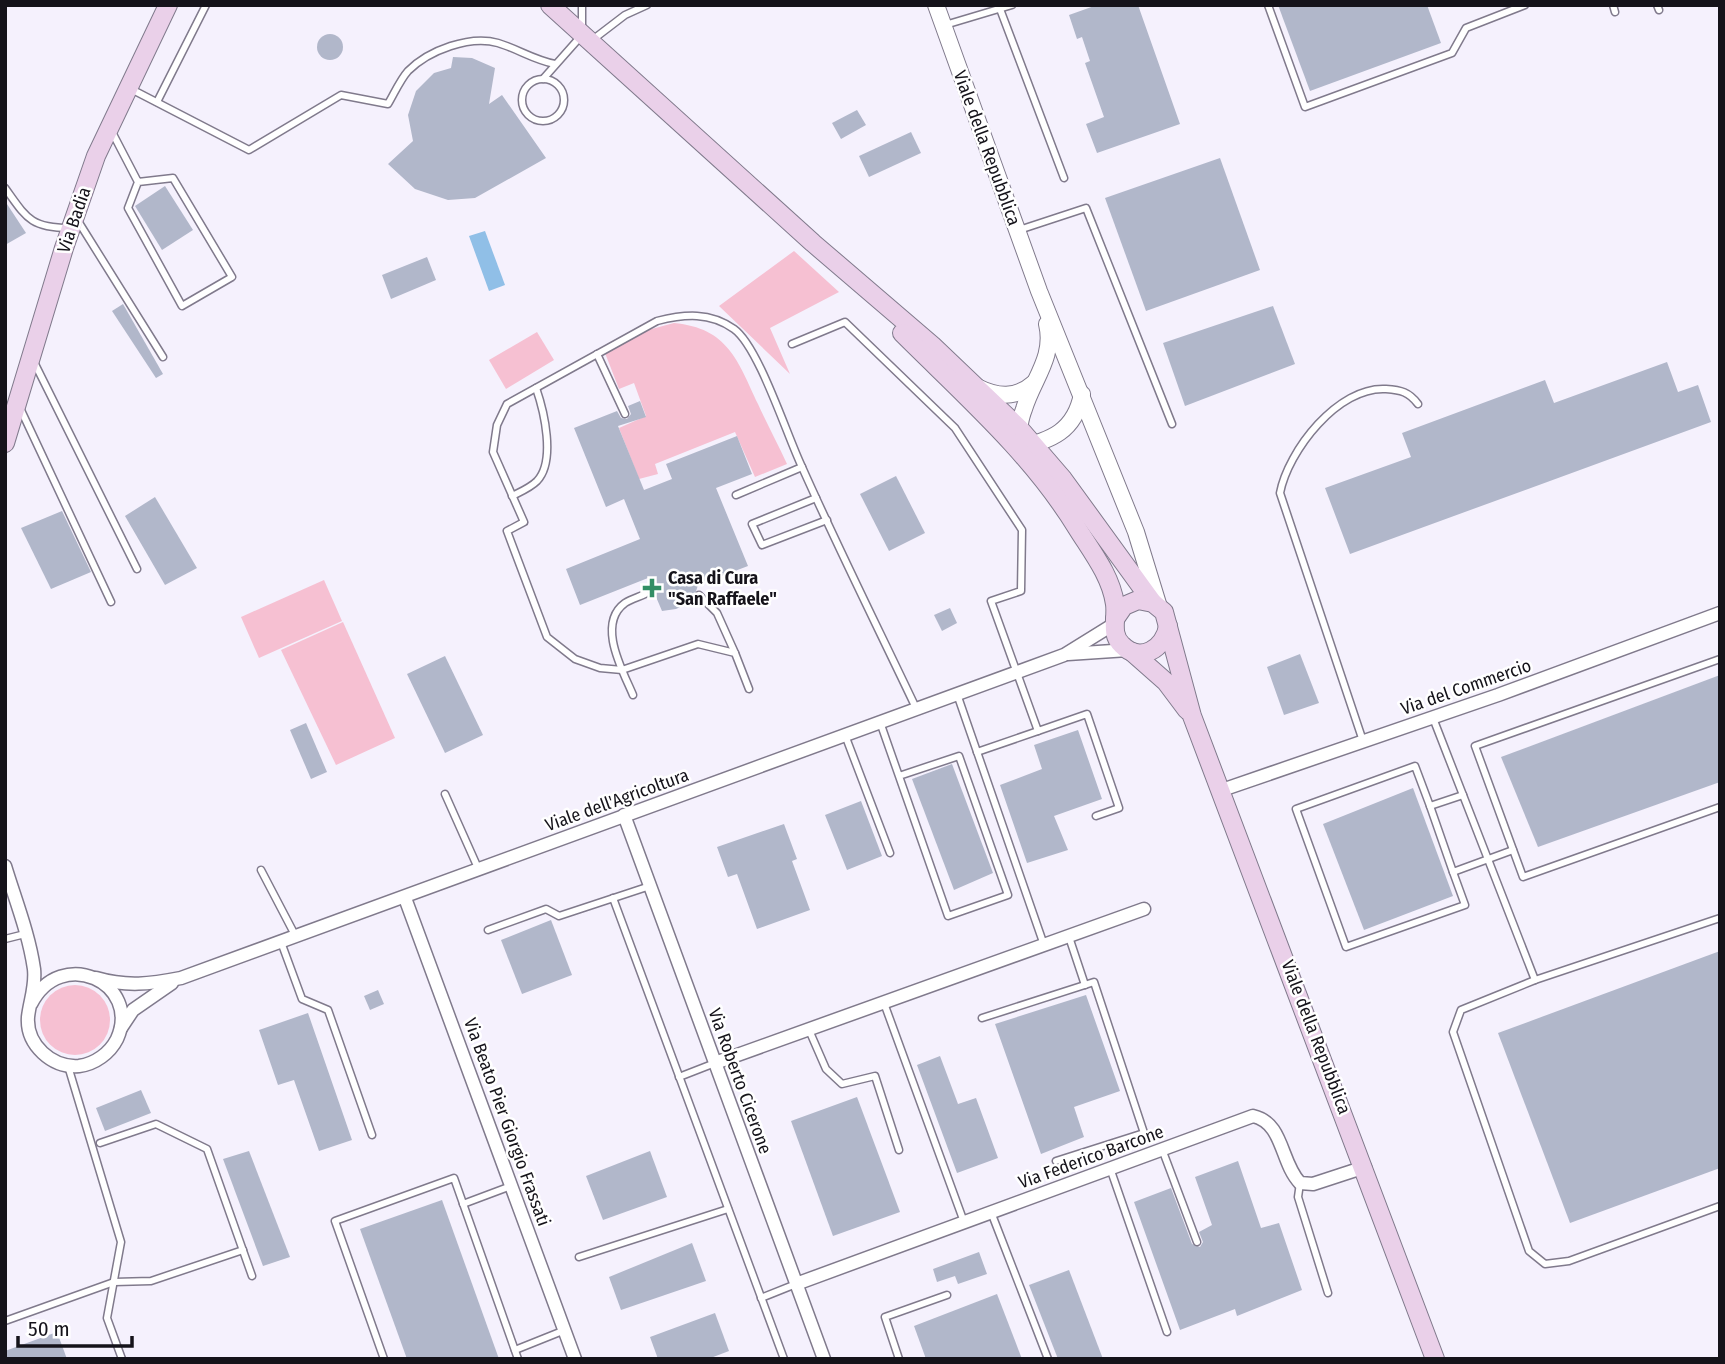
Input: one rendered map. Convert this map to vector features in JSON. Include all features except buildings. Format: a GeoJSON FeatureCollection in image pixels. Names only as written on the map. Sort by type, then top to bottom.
{"type":"FeatureCollection","features":[{"type":"Feature","properties":{"kind":"main road","name":"Via Badia"},"geometry":{"type":"LineString","coordinates":[[5,443],[73,222],[110,127],[167,5]]}},
{"type":"Feature","properties":{"kind":"main road"},"geometry":{"type":"LineString","coordinates":[[550,5],[1019,428],[1025,446],[1110,586],[1118,642],[1130,651],[1140,653],[1157,649],[1163,642],[1168,626],[1156,605],[1063,479],[1025,446],[813,243]]}},
{"type":"Feature","properties":{"kind":"main road"},"geometry":{"type":"LineString","coordinates":[[1115,622],[1130,602],[1156,605]]}},
{"type":"Feature","properties":{"kind":"main road","name":"Viale della Repubblica"},"geometry":{"type":"LineString","coordinates":[[1168,626],[1192,716],[1365,1167],[1435,1359]]}},
{"type":"Feature","properties":{"kind":"main road","name":"Viale della Repubblica"},"geometry":{"type":"LineString","coordinates":[[1130,651],[1166,682],[1192,716]]}},
{"type":"Feature","properties":{"kind":"street","name":"Viale della Repubblica"},"geometry":{"type":"LineString","coordinates":[[936,5],[1039,291],[1136,532],[1156,605]]}},
{"type":"Feature","properties":{"kind":"street","name":"Viale della Repubblica"},"geometry":{"type":"LineString","coordinates":[[1019,428],[1028,396],[1040,376],[1049,344],[1039,291]]}},
{"type":"Feature","properties":{"kind":"street"},"geometry":{"type":"LineString","coordinates":[[975,386],[989,393],[1012,395],[1031,386],[1040,376]]}},
{"type":"Feature","properties":{"kind":"street"},"geometry":{"type":"LineString","coordinates":[[1025,446],[1061,433],[1079,410],[1082,393]]}},
{"type":"Feature","properties":{"kind":"street","name":"Via del Commercio"},"geometry":{"type":"LineString","coordinates":[[1222,790],[1720,613]]}},
{"type":"Feature","properties":{"kind":"street","name":"Viale dell'Agricoltura"},"geometry":{"type":"LineString","coordinates":[[58,976],[84,974],[122,985],[142,985],[181,978],[1064,655],[1115,622]]}},
{"type":"Feature","properties":{"kind":"street","name":"Viale dell'Agricoltura"},"geometry":{"type":"LineString","coordinates":[[1064,655],[1130,651]]}},
{"type":"Feature","properties":{"kind":"street","name":"Via Roberto Cicerone"},"geometry":{"type":"LineString","coordinates":[[624,816],[824,1359]]}},
{"type":"Feature","properties":{"kind":"street"},"geometry":{"type":"LineString","coordinates":[[5,866],[30,948],[41,966],[58,976],[46,983],[31,1004]]}},
{"type":"Feature","properties":{"kind":"street","name":"Via Beato Pier Giorgio Frassati"},"geometry":{"type":"LineString","coordinates":[[405,898],[575,1359]]}},
{"type":"Feature","properties":{"kind":"street"},"geometry":{"type":"LineString","coordinates":[[715,1063],[1144,909]]}},
{"type":"Feature","properties":{"kind":"street"},"geometry":{"type":"LineString","coordinates":[[30,948],[34,978],[28,1018],[35,1044],[55,1062],[68,1066]]}},
{"type":"Feature","properties":{"kind":"street"},"geometry":{"type":"LineString","coordinates":[[96,978],[117,999],[121,1028]]}},
{"type":"Feature","properties":{"kind":"street","name":"Viale dell'Agricoltura"},"geometry":{"type":"LineString","coordinates":[[68,1066],[96,1061],[112,1047],[133,1010],[181,978]]}},
{"type":"Feature","properties":{"kind":"street","name":"Via Federico Barcone"},"geometry":{"type":"LineString","coordinates":[[796,1284],[1253,1116],[1265,1119],[1273,1127],[1292,1175],[1300,1183]]}},
{"type":"Feature","properties":{"kind":"street"},"geometry":{"type":"LineString","coordinates":[[1300,1183],[1313,1184],[1365,1167]]}},
{"type":"Feature","properties":{"kind":"lane"},"geometry":{"type":"LineString","coordinates":[[157,102],[206,5]]}},
{"type":"Feature","properties":{"kind":"lane"},"geometry":{"type":"LineString","coordinates":[[582,5],[586,38]]}},
{"type":"Feature","properties":{"kind":"lane"},"geometry":{"type":"LineString","coordinates":[[543,79],[555,83],[564,100],[555,117],[542,121],[530,117],[522,100],[530,83],[543,79],[555,64],[586,38],[647,5]]}},
{"type":"Feature","properties":{"kind":"lane"},"geometry":{"type":"LineString","coordinates":[[943,26],[1012,5]]}},
{"type":"Feature","properties":{"kind":"lane"},"geometry":{"type":"LineString","coordinates":[[1268,5],[1304,107],[1452,53],[1466,27],[1525,5]]}},
{"type":"Feature","properties":{"kind":"lane"},"geometry":{"type":"LineString","coordinates":[[1000,9],[1064,178]]}},
{"type":"Feature","properties":{"kind":"lane"},"geometry":{"type":"LineString","coordinates":[[128,88],[248,150],[341,96],[388,104],[408,72],[433,55],[470,40],[498,43],[538,61],[555,64]]}},
{"type":"Feature","properties":{"kind":"lane"},"geometry":{"type":"LineString","coordinates":[[110,127],[138,182],[128,208],[182,306],[232,277],[173,178],[138,182]]}},
{"type":"Feature","properties":{"kind":"lane"},"geometry":{"type":"LineString","coordinates":[[5,188],[27,220],[46,228],[73,222],[163,357]]}},
{"type":"Feature","properties":{"kind":"lane"},"geometry":{"type":"LineString","coordinates":[[1017,231],[1086,208],[1172,424]]}},
{"type":"Feature","properties":{"kind":"lane"},"geometry":{"type":"LineString","coordinates":[[735,653],[698,644],[622,670],[600,668],[575,659],[547,637],[507,531],[524,522],[493,452],[497,425],[507,404],[657,320],[684,314],[713,318],[736,330],[751,349],[816,498],[916,708]]}},
{"type":"Feature","properties":{"kind":"lane"},"geometry":{"type":"LineString","coordinates":[[792,344],[845,322],[955,428],[1022,530],[1021,591],[990,601],[1038,731]]}},
{"type":"Feature","properties":{"kind":"lane"},"geometry":{"type":"LineString","coordinates":[[597,354],[625,414]]}},
{"type":"Feature","properties":{"kind":"lane"},"geometry":{"type":"LineString","coordinates":[[31,357],[137,569]]}},
{"type":"Feature","properties":{"kind":"lane"},"geometry":{"type":"LineString","coordinates":[[512,496],[538,480],[545,467],[542,410],[536,388]]}},
{"type":"Feature","properties":{"kind":"lane"},"geometry":{"type":"LineString","coordinates":[[1363,741],[1280,493],[1283,476],[1297,450],[1332,410],[1356,393],[1380,389],[1398,390],[1410,393],[1418,404]]}},
{"type":"Feature","properties":{"kind":"lane"},"geometry":{"type":"LineString","coordinates":[[17,403],[111,602]]}},
{"type":"Feature","properties":{"kind":"lane"},"geometry":{"type":"LineString","coordinates":[[736,495],[802,467]]}},
{"type":"Feature","properties":{"kind":"lane"},"geometry":{"type":"LineString","coordinates":[[816,498],[752,524],[762,545],[827,520]]}},
{"type":"Feature","properties":{"kind":"lane"},"geometry":{"type":"LineString","coordinates":[[633,695],[612,639],[615,621],[623,604],[645,594]]}},
{"type":"Feature","properties":{"kind":"lane"},"geometry":{"type":"LineString","coordinates":[[699,595],[717,614],[749,690]]}},
{"type":"Feature","properties":{"kind":"lane"},"geometry":{"type":"LineString","coordinates":[[1720,659],[1475,746],[1522,877],[1720,807]]}},
{"type":"Feature","properties":{"kind":"lane"},"geometry":{"type":"LineString","coordinates":[[957,694],[1044,946]]}},
{"type":"Feature","properties":{"kind":"lane"},"geometry":{"type":"LineString","coordinates":[[977,752],[1087,715],[1119,808],[1096,816]]}},
{"type":"Feature","properties":{"kind":"lane"},"geometry":{"type":"LineString","coordinates":[[1433,717],[1535,980]]}},
{"type":"Feature","properties":{"kind":"lane"},"geometry":{"type":"LineString","coordinates":[[880,722],[948,916],[1008,895],[959,756],[899,776]]}},
{"type":"Feature","properties":{"kind":"lane"},"geometry":{"type":"LineString","coordinates":[[845,734],[890,853]]}},
{"type":"Feature","properties":{"kind":"lane"},"geometry":{"type":"LineString","coordinates":[[1416,766],[1430,806],[1465,905],[1346,947],[1296,809],[1416,766]]}},
{"type":"Feature","properties":{"kind":"lane"},"geometry":{"type":"LineString","coordinates":[[445,794],[478,870]]}},
{"type":"Feature","properties":{"kind":"lane"},"geometry":{"type":"LineString","coordinates":[[1430,806],[1463,795]]}},
{"type":"Feature","properties":{"kind":"lane"},"geometry":{"type":"LineString","coordinates":[[1454,872],[1513,850]]}},
{"type":"Feature","properties":{"kind":"lane"},"geometry":{"type":"LineString","coordinates":[[261,870],[296,937]]}},
{"type":"Feature","properties":{"kind":"lane"},"geometry":{"type":"LineString","coordinates":[[488,930],[546,909],[559,916],[650,886]]}},
{"type":"Feature","properties":{"kind":"lane"},"geometry":{"type":"LineString","coordinates":[[613,898],[783,1359]]}},
{"type":"Feature","properties":{"kind":"lane"},"geometry":{"type":"LineString","coordinates":[[1720,918],[1535,980],[1461,1010],[1453,1032],[1529,1251],[1545,1264],[1569,1261],[1720,1206]]}},
{"type":"Feature","properties":{"kind":"lane"},"geometry":{"type":"LineString","coordinates":[[5,939],[25,934]]}},
{"type":"Feature","properties":{"kind":"lane"},"geometry":{"type":"LineString","coordinates":[[1069,936],[1085,985]]}},
{"type":"Feature","properties":{"kind":"lane"},"geometry":{"type":"LineString","coordinates":[[281,942],[302,999],[328,1010],[372,1135]]}},
{"type":"Feature","properties":{"kind":"lane"},"geometry":{"type":"LineString","coordinates":[[982,1018],[1094,982],[1143,1133],[1056,1161]]}},
{"type":"Feature","properties":{"kind":"lane"},"geometry":{"type":"LineString","coordinates":[[884,1003],[964,1222]]}},
{"type":"Feature","properties":{"kind":"lane"},"geometry":{"type":"LineString","coordinates":[[809,1030],[827,1069],[842,1084],[875,1076],[899,1150]]}},
{"type":"Feature","properties":{"kind":"lane"},"geometry":{"type":"LineString","coordinates":[[679,1077],[715,1063]]}},
{"type":"Feature","properties":{"kind":"lane"},"geometry":{"type":"LineString","coordinates":[[68,1066],[121,1242],[107,1318],[122,1359]]}},
{"type":"Feature","properties":{"kind":"lane"},"geometry":{"type":"LineString","coordinates":[[100,1143],[156,1124],[208,1149],[252,1276]]}},
{"type":"Feature","properties":{"kind":"lane"},"geometry":{"type":"LineString","coordinates":[[1162,1149],[1197,1242]]}},
{"type":"Feature","properties":{"kind":"lane"},"geometry":{"type":"LineString","coordinates":[[1110,1168],[1167,1332]]}},
{"type":"Feature","properties":{"kind":"lane"},"geometry":{"type":"LineString","coordinates":[[384,1359],[335,1221],[454,1178],[519,1359]]}},
{"type":"Feature","properties":{"kind":"lane"},"geometry":{"type":"LineString","coordinates":[[1300,1183],[1298,1197],[1328,1293]]}},
{"type":"Feature","properties":{"kind":"lane"},"geometry":{"type":"LineString","coordinates":[[463,1204],[511,1186]]}},
{"type":"Feature","properties":{"kind":"lane"},"geometry":{"type":"LineString","coordinates":[[579,1257],[728,1209]]}},
{"type":"Feature","properties":{"kind":"lane"},"geometry":{"type":"LineString","coordinates":[[991,1212],[1048,1359]]}},
{"type":"Feature","properties":{"kind":"lane"},"geometry":{"type":"LineString","coordinates":[[5,1321],[114,1282],[151,1282],[243,1250]]}},
{"type":"Feature","properties":{"kind":"lane"},"geometry":{"type":"LineString","coordinates":[[761,1298],[796,1284]]}},
{"type":"Feature","properties":{"kind":"lane"},"geometry":{"type":"LineString","coordinates":[[890,1359],[899,1357],[884,1317],[947,1295]]}},
{"type":"Feature","properties":{"kind":"lane"},"geometry":{"type":"LineString","coordinates":[[515,1350],[565,1330]]}},
{"type":"Feature","properties":{"kind":"shaded area"},"geometry":{"type":"Polygon","coordinates":[[[794,251],[839,292],[770,328],[790,374],[719,306],[794,251]]]}},
{"type":"Feature","properties":{"kind":"shaded area"},"geometry":{"type":"Polygon","coordinates":[[[674,323],[707,332],[729,349],[744,374],[787,464],[755,477],[735,432],[655,464],[658,474],[639,479],[619,428],[646,416],[634,383],[619,389],[605,353],[648,330],[674,323]]]}},
{"type":"Feature","properties":{"kind":"shaded area"},"geometry":{"type":"Polygon","coordinates":[[[537,332],[554,360],[506,389],[489,360],[537,332]]]}},
{"type":"Feature","properties":{"kind":"shaded area"},"geometry":{"type":"Polygon","coordinates":[[[324,580],[342,621],[259,658],[241,617],[324,580]]]}},
{"type":"Feature","properties":{"kind":"shaded area"},"geometry":{"type":"Polygon","coordinates":[[[343,622],[395,738],[336,765],[281,650],[343,622]]]}},
{"type":"Feature","properties":{"kind":"shaded area"},"geometry":{"type":"Polygon","coordinates":[[[75,985],[100,995],[110,1020],[100,1045],[75,1055],[50,1045],[40,1020],[50,995],[75,985]]]}},
{"type":"Feature","properties":{"kind":"water"},"geometry":{"type":"Polygon","coordinates":[[[485,231],[505,285],[489,291],[469,236],[485,231]]]}},
{"type":"Feature","properties":{"kind":"place","name":"Casa di Cura \"San Raffaele\""},"geometry":{"type":"Point","coordinates":[652,588]}}]}
